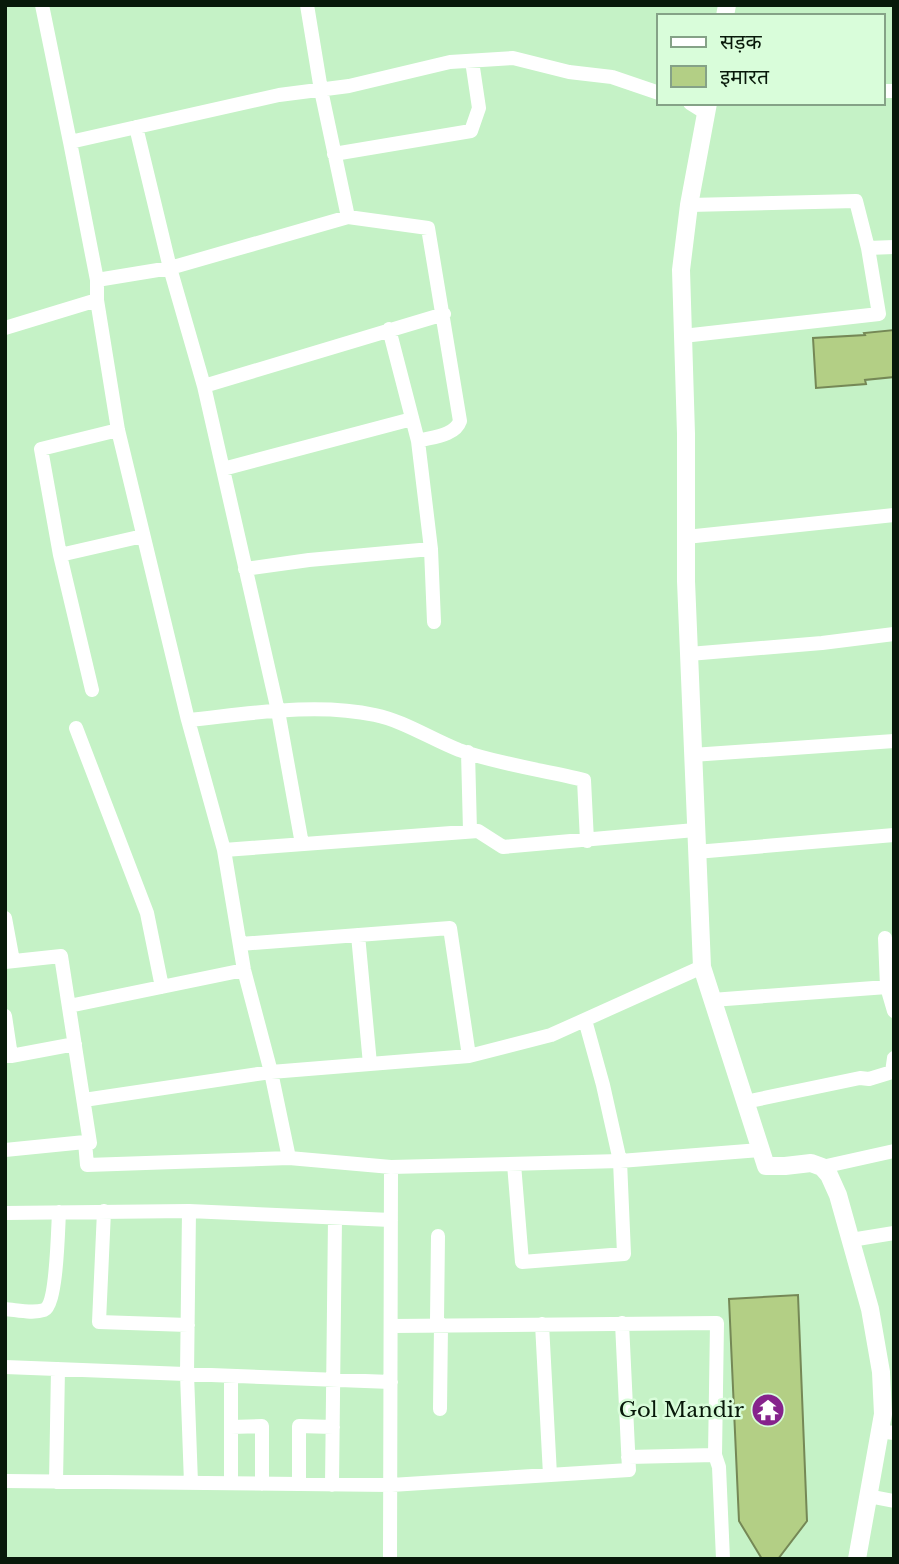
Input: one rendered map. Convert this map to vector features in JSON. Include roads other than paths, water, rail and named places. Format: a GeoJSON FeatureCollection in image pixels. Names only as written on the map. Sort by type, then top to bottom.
{"type":"FeatureCollection","features":[{"type":"Feature","properties":{"kind":"street"},"geometry":{"type":"LineString","coordinates":[[42,5],[97,280],[97,300],[118,430],[188,720],[224,850],[244,970],[271,1073],[289,1158]]}},
{"type":"Feature","properties":{"kind":"street"},"geometry":{"type":"LineString","coordinates":[[307,5],[321,90],[348,217]]}},
{"type":"Feature","properties":{"kind":"street"},"geometry":{"type":"LineString","coordinates":[[70,142],[279,95],[349,86],[450,62],[513,58],[569,72],[612,77],[657,92]]}},
{"type":"Feature","properties":{"kind":"street"},"geometry":{"type":"LineString","coordinates":[[334,154],[471,131],[479,108],[472,61]]}},
{"type":"Feature","properties":{"kind":"street"},"geometry":{"type":"LineString","coordinates":[[707,108],[689,205],[681,270],[692,755],[702,967],[765,1166],[785,1167],[811,1163],[822,1167],[830,1175],[870,1309],[881,1372],[883,1414],[887,1432],[868,1496],[857,1559]]}},
{"type":"Feature","properties":{"kind":"street"},"geometry":{"type":"LineString","coordinates":[[136,127],[170,268],[204,386],[278,711],[302,844]]}},
{"type":"Feature","properties":{"kind":"street"},"geometry":{"type":"LineString","coordinates":[[683,336],[879,314],[868,248],[856,201],[689,205]]}},
{"type":"Feature","properties":{"kind":"street"},"geometry":{"type":"LineString","coordinates":[[97,280],[170,268],[348,217],[428,228],[460,421],[459,426],[452,432],[418,441]]}},
{"type":"Feature","properties":{"kind":"street"},"geometry":{"type":"LineString","coordinates":[[868,248],[894,247]]}},
{"type":"Feature","properties":{"kind":"street"},"geometry":{"type":"LineString","coordinates":[[5,328],[97,300]]}},
{"type":"Feature","properties":{"kind":"street"},"geometry":{"type":"LineString","coordinates":[[204,386],[444,314]]}},
{"type":"Feature","properties":{"kind":"street"},"geometry":{"type":"LineString","coordinates":[[388,329],[418,441],[431,549],[434,622]]}},
{"type":"Feature","properties":{"kind":"street"},"geometry":{"type":"LineString","coordinates":[[223,469],[412,419]]}},
{"type":"Feature","properties":{"kind":"street"},"geometry":{"type":"LineString","coordinates":[[92,690],[60,555],[41,449],[118,430]]}},
{"type":"Feature","properties":{"kind":"street"},"geometry":{"type":"LineString","coordinates":[[686,537],[894,515]]}},
{"type":"Feature","properties":{"kind":"street"},"geometry":{"type":"LineString","coordinates":[[60,555],[144,536]]}},
{"type":"Feature","properties":{"kind":"street"},"geometry":{"type":"LineString","coordinates":[[246,569],[309,560],[431,549]]}},
{"type":"Feature","properties":{"kind":"street"},"geometry":{"type":"LineString","coordinates":[[689,654],[894,634]]}},
{"type":"Feature","properties":{"kind":"street"},"geometry":{"type":"LineString","coordinates":[[188,720],[278,711],[331,710],[375,715],[468,752],[584,780],[587,841]]}},
{"type":"Feature","properties":{"kind":"street"},"geometry":{"type":"LineString","coordinates":[[76,728],[147,913],[162,987]]}},
{"type":"Feature","properties":{"kind":"street"},"geometry":{"type":"LineString","coordinates":[[692,755],[894,741]]}},
{"type":"Feature","properties":{"kind":"street"},"geometry":{"type":"LineString","coordinates":[[468,752],[470,831]]}},
{"type":"Feature","properties":{"kind":"street"},"geometry":{"type":"LineString","coordinates":[[224,850],[470,831],[478,831],[503,847],[695,830]]}},
{"type":"Feature","properties":{"kind":"street"},"geometry":{"type":"LineString","coordinates":[[696,852],[894,835]]}},
{"type":"Feature","properties":{"kind":"street"},"geometry":{"type":"LineString","coordinates":[[5,918],[9,962],[61,956],[90,1143],[5,1150]]}},
{"type":"Feature","properties":{"kind":"street"},"geometry":{"type":"LineString","coordinates":[[240,944],[450,928],[470,1056]]}},
{"type":"Feature","properties":{"kind":"street"},"geometry":{"type":"LineString","coordinates":[[358,935],[370,1064]]}},
{"type":"Feature","properties":{"kind":"street"},"geometry":{"type":"LineString","coordinates":[[885,938],[887,987],[894,1011]]}},
{"type":"Feature","properties":{"kind":"street"},"geometry":{"type":"LineString","coordinates":[[83,1100],[271,1073],[470,1056],[551,1034],[702,967]]}},
{"type":"Feature","properties":{"kind":"street"},"geometry":{"type":"LineString","coordinates":[[69,1006],[244,970]]}},
{"type":"Feature","properties":{"kind":"street"},"geometry":{"type":"LineString","coordinates":[[712,1000],[887,987]]}},
{"type":"Feature","properties":{"kind":"street"},"geometry":{"type":"LineString","coordinates":[[5,1016],[8,1056],[75,1045]]}},
{"type":"Feature","properties":{"kind":"street"},"geometry":{"type":"LineString","coordinates":[[514,1164],[522,1262],[625,1254],[620,1161],[603,1085],[584,1020]]}},
{"type":"Feature","properties":{"kind":"street"},"geometry":{"type":"LineString","coordinates":[[745,1102],[859,1078],[869,1079],[892,1072],[894,1058]]}},
{"type":"Feature","properties":{"kind":"street"},"geometry":{"type":"LineString","coordinates":[[85,1142],[87,1165],[289,1158],[391,1167],[620,1161],[761,1150]]}},
{"type":"Feature","properties":{"kind":"street"},"geometry":{"type":"LineString","coordinates":[[822,1167],[894,1151]]}},
{"type":"Feature","properties":{"kind":"street"},"geometry":{"type":"LineString","coordinates":[[390,1559],[391,1167]]}},
{"type":"Feature","properties":{"kind":"street"},"geometry":{"type":"LineString","coordinates":[[104,1211],[99,1322],[188,1325]]}},
{"type":"Feature","properties":{"kind":"street"},"geometry":{"type":"LineString","coordinates":[[5,1213],[189,1211],[391,1220]]}},
{"type":"Feature","properties":{"kind":"street"},"geometry":{"type":"LineString","coordinates":[[189,1211],[187,1374],[191,1483]]}},
{"type":"Feature","properties":{"kind":"street"},"geometry":{"type":"LineString","coordinates":[[5,1309],[44,1310],[50,1306],[54,1288],[59,1212]]}},
{"type":"Feature","properties":{"kind":"street"},"geometry":{"type":"LineString","coordinates":[[332,1485],[335,1218]]}},
{"type":"Feature","properties":{"kind":"street"},"geometry":{"type":"LineString","coordinates":[[851,1240],[894,1233]]}},
{"type":"Feature","properties":{"kind":"street"},"geometry":{"type":"LineString","coordinates":[[438,1236],[440,1409]]}},
{"type":"Feature","properties":{"kind":"street"},"geometry":{"type":"LineString","coordinates":[[392,1326],[717,1323],[715,1455],[719,1468],[723,1559]]}},
{"type":"Feature","properties":{"kind":"street"},"geometry":{"type":"LineString","coordinates":[[542,1324],[550,1475]]}},
{"type":"Feature","properties":{"kind":"street"},"geometry":{"type":"LineString","coordinates":[[5,1481],[391,1485],[629,1470],[622,1324]]}},
{"type":"Feature","properties":{"kind":"street"},"geometry":{"type":"LineString","coordinates":[[5,1367],[391,1382]]}},
{"type":"Feature","properties":{"kind":"street"},"geometry":{"type":"LineString","coordinates":[[56,1482],[58,1369]]}},
{"type":"Feature","properties":{"kind":"street"},"geometry":{"type":"LineString","coordinates":[[231,1376],[231,1483]]}},
{"type":"Feature","properties":{"kind":"street"},"geometry":{"type":"LineString","coordinates":[[231,1426],[262,1426],[262,1484]]}},
{"type":"Feature","properties":{"kind":"street"},"geometry":{"type":"LineString","coordinates":[[299,1484],[299,1426],[332,1427]]}},
{"type":"Feature","properties":{"kind":"street"},"geometry":{"type":"LineString","coordinates":[[628,1457],[715,1455]]}},
{"type":"Feature","properties":{"kind":"street"},"geometry":{"type":"LineString","coordinates":[[868,1496],[894,1501]]}},
{"type":"Feature","properties":{"kind":"place","name":"Gol Mandir"},"geometry":{"type":"Point","coordinates":[768,1410]}}]}
